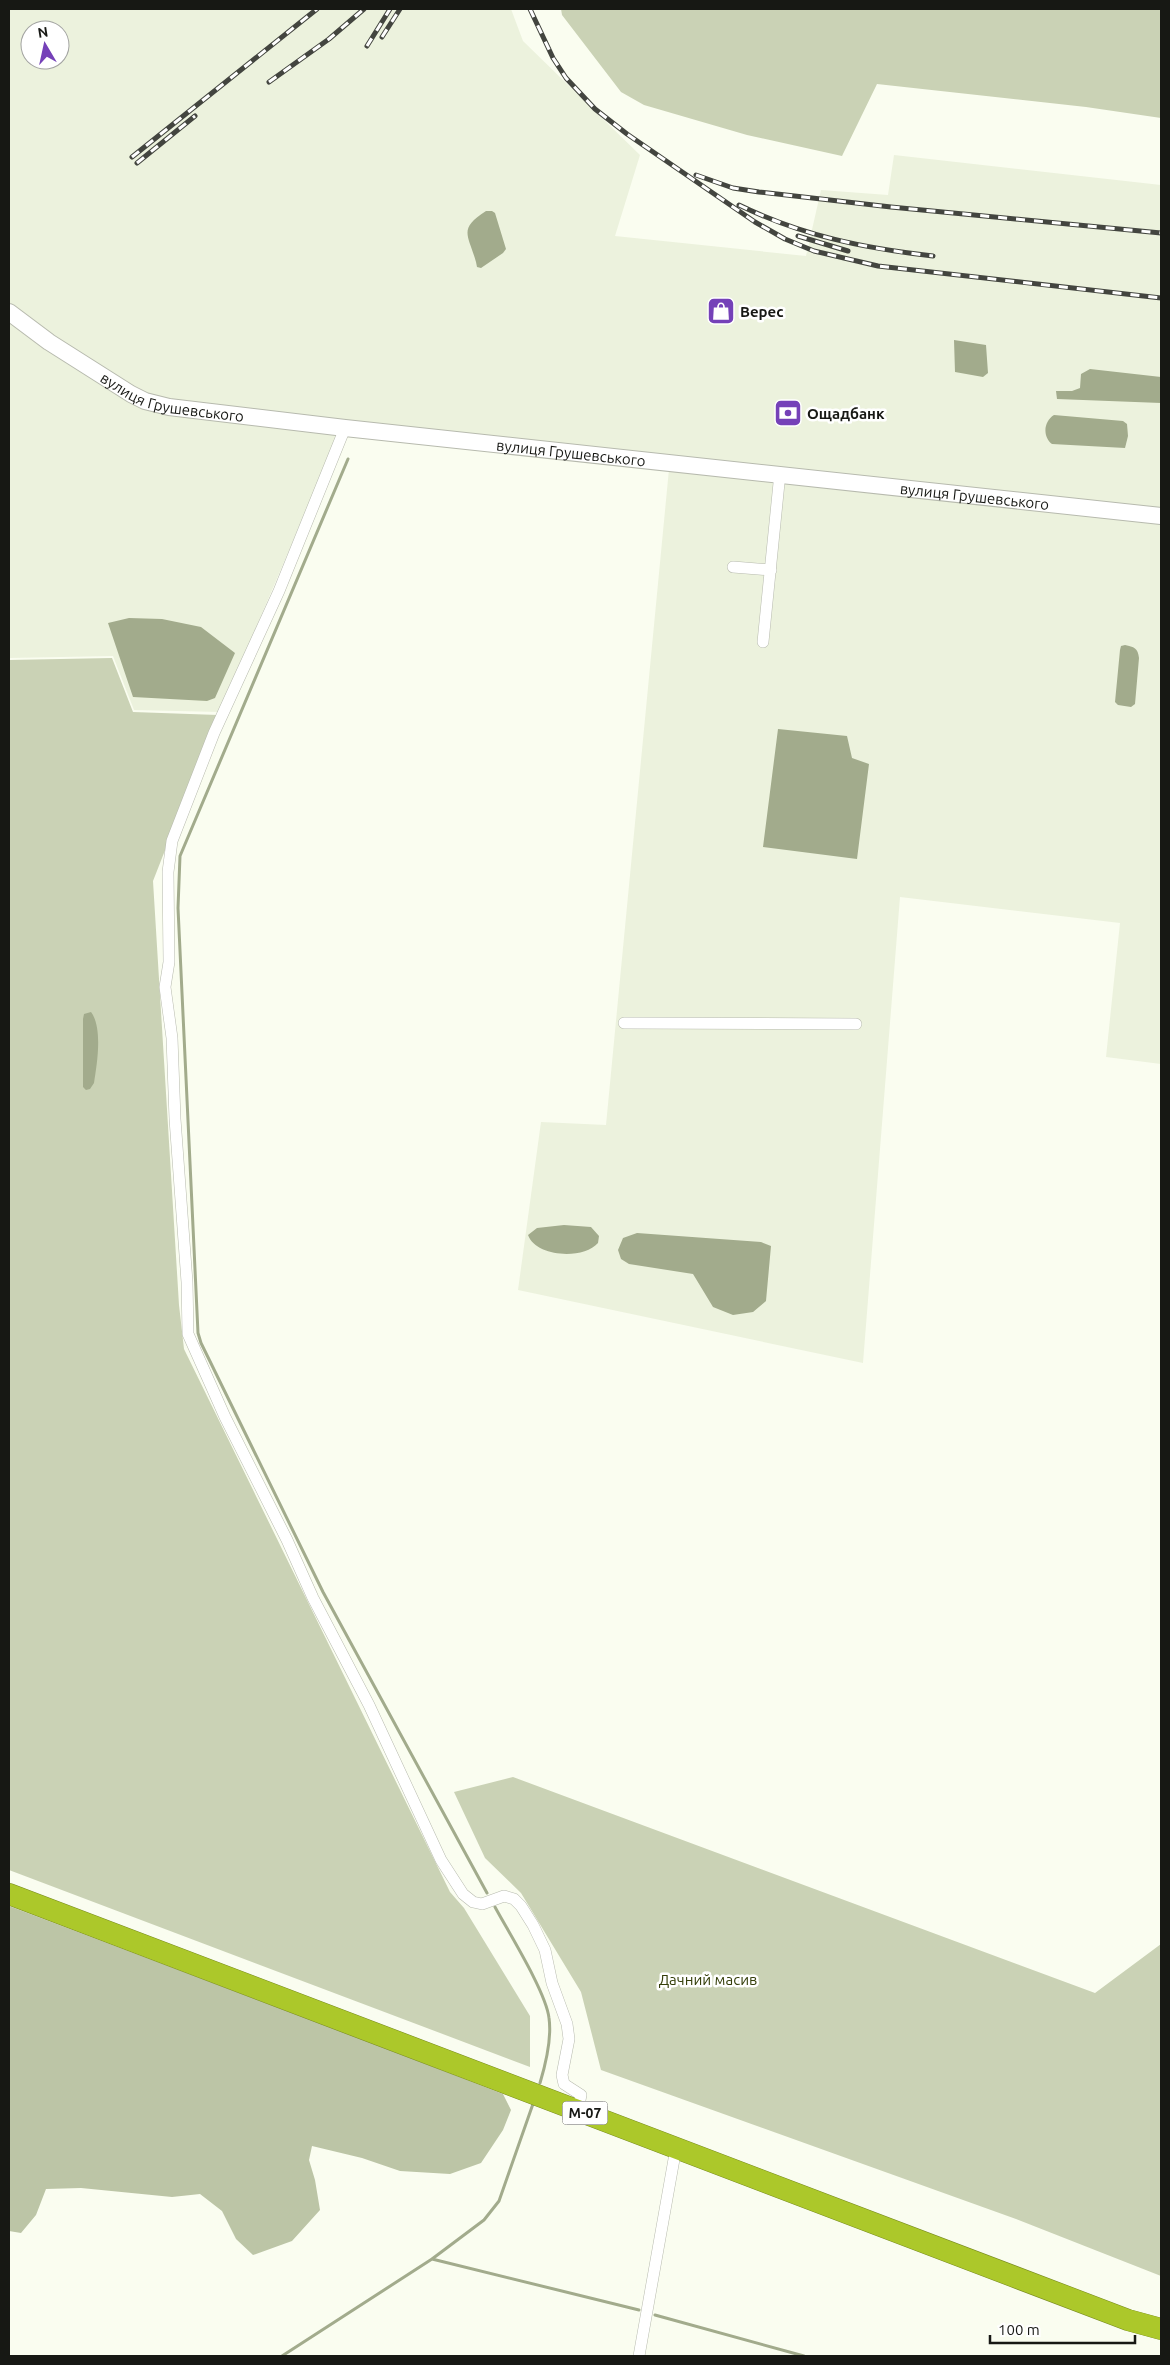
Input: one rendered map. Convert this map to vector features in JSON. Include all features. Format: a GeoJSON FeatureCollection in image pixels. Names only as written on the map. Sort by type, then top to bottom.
{"type":"FeatureCollection","features":[{"type":"Feature","properties":{"kind":"highway","name":"М-07"},"geometry":{"type":"LineString","coordinates":[[9,1894],[1128,2320],[1161,2329]]}},
{"type":"Feature","properties":{"kind":"street","name":"вулиця Грушевського"},"geometry":{"type":"LineString","coordinates":[[9,312],[49,342],[145,401],[169,407],[345,428],[780,473],[1161,516]]}},
{"type":"Feature","properties":{"kind":"street"},"geometry":{"type":"LineString","coordinates":[[345,428],[278,591],[214,733],[172,841],[169,855],[167,895],[169,962],[165,994],[172,1038],[175,1119],[188,1282],[188,1334],[240,1449],[287,1540],[313,1598],[369,1705],[441,1860],[463,1894],[473,1902],[482,1904],[504,1896],[514,1900],[521,1906],[533,1925],[545,1950],[552,1983],[567,2024],[568,2054],[562,2076],[564,2084],[581,2095],[578,2110]]}},
{"type":"Feature","properties":{"kind":"street"},"geometry":{"type":"LineString","coordinates":[[763,642],[780,473]]}},
{"type":"Feature","properties":{"kind":"street"},"geometry":{"type":"LineString","coordinates":[[733,567],[771,570]]}},
{"type":"Feature","properties":{"kind":"street"},"geometry":{"type":"LineString","coordinates":[[624,1022],[856,1024]]}},
{"type":"Feature","properties":{"kind":"street"},"geometry":{"type":"LineString","coordinates":[[639,2356],[676,2148]]}},
{"type":"Feature","properties":{"kind":"shaded area"},"geometry":{"type":"Polygon","coordinates":[[[9,9],[511,9],[523,41],[640,155],[615,236],[806,256],[821,190],[888,195],[894,155],[1161,185],[1161,1064],[1106,1057],[1120,923],[900,897],[863,1363],[518,1290],[541,1122],[606,1125],[669,469],[339,433],[220,712],[134,710],[113,656],[9,658],[9,9]]]}},
{"type":"Feature","properties":{"kind":"shaded area"},"geometry":{"type":"Polygon","coordinates":[[[486,211],[495,213],[506,249],[481,268],[477,267],[468,238],[468,228],[477,217],[486,211]]]}},
{"type":"Feature","properties":{"kind":"shaded area"},"geometry":{"type":"Polygon","coordinates":[[[954,340],[986,345],[988,373],[983,377],[955,372],[954,340]]]}},
{"type":"Feature","properties":{"kind":"shaded area"},"geometry":{"type":"Polygon","coordinates":[[[1090,369],[1161,377],[1161,403],[1057,399],[1056,391],[1072,391],[1080,388],[1081,374],[1090,369]]]}},
{"type":"Feature","properties":{"kind":"shaded area"},"geometry":{"type":"Polygon","coordinates":[[[1054,415],[1123,421],[1127,424],[1128,436],[1125,448],[1052,444],[1047,437],[1046,425],[1054,415]]]}},
{"type":"Feature","properties":{"kind":"shaded area"},"geometry":{"type":"Polygon","coordinates":[[[129,618],[162,619],[201,627],[235,653],[215,698],[207,701],[133,697],[108,623],[129,618]]]}},
{"type":"Feature","properties":{"kind":"shaded area"},"geometry":{"type":"Polygon","coordinates":[[[1125,645],[1135,648],[1139,658],[1135,704],[1131,707],[1118,705],[1115,702],[1120,650],[1121,646],[1125,645]]]}},
{"type":"Feature","properties":{"kind":"shaded area"},"geometry":{"type":"Polygon","coordinates":[[[778,729],[847,736],[852,758],[869,764],[857,859],[763,847],[778,729]]]}},
{"type":"Feature","properties":{"kind":"shaded area"},"geometry":{"type":"Polygon","coordinates":[[[91,1012],[97,1027],[98,1056],[94,1083],[90,1089],[86,1090],[83,1087],[83,1019],[84,1014],[91,1012]]]}},
{"type":"Feature","properties":{"kind":"shaded area"},"geometry":{"type":"Polygon","coordinates":[[[564,1225],[591,1227],[599,1236],[598,1243],[582,1252],[560,1254],[540,1248],[528,1235],[537,1228],[564,1225]]]}},
{"type":"Feature","properties":{"kind":"shaded area"},"geometry":{"type":"Polygon","coordinates":[[[637,1233],[761,1242],[771,1246],[766,1301],[753,1312],[733,1315],[713,1307],[693,1274],[629,1264],[621,1259],[618,1250],[623,1238],[637,1233]]]}},
{"type":"Feature","properties":{"kind":"shaded area"},"geometry":{"type":"Polygon","coordinates":[[[9,1906],[503,2094],[511,2110],[503,2130],[481,2163],[450,2174],[400,2171],[362,2158],[312,2146],[309,2160],[315,2180],[320,2210],[292,2241],[253,2255],[236,2239],[222,2211],[200,2194],[172,2197],[81,2188],[46,2189],[36,2215],[21,2233],[9,2231],[9,1906]]]}},
{"type":"Feature","properties":{"kind":"green space"},"geometry":{"type":"Polygon","coordinates":[[[561,9],[1161,9],[1161,118],[1086,107],[877,84],[842,156],[747,135],[644,105],[621,92],[562,15],[561,9]]]}},
{"type":"Feature","properties":{"kind":"green space"},"geometry":{"type":"Polygon","coordinates":[[[112,658],[133,712],[218,715],[153,881],[179,1305],[184,1349],[450,1892],[464,1908],[530,2016],[530,2067],[9,1870],[9,660],[112,658]]]}},
{"type":"Feature","properties":{"kind":"green space","name":"Дачний масив"},"geometry":{"type":"Polygon","coordinates":[[[513,1777],[1095,1993],[1161,1944],[1161,2276],[1016,2219],[601,2070],[581,1992],[521,1893],[485,1858],[454,1792],[513,1777]]]}},
{"type":"Feature","properties":{"kind":"waterway"},"geometry":{"type":"LineString","coordinates":[[348,459],[180,856],[178,908],[198,1333],[201,1343],[323,1592],[487,1893]]}},
{"type":"Feature","properties":{"kind":"waterway"},"geometry":{"type":"LineString","coordinates":[[495,1907],[534,1978],[549,2018],[549,2043],[540,2083]]}},
{"type":"Feature","properties":{"kind":"waterway"},"geometry":{"type":"LineString","coordinates":[[282,2356],[432,2259],[484,2220],[499,2201],[534,2101]]}},
{"type":"Feature","properties":{"kind":"waterway"},"geometry":{"type":"LineString","coordinates":[[432,2259],[639,2310]]}},
{"type":"Feature","properties":{"kind":"waterway"},"geometry":{"type":"LineString","coordinates":[[655,2315],[804,2356]]}},
{"type":"Feature","properties":{"kind":"railway"},"geometry":{"type":"LineString","coordinates":[[132,157],[317,9]]}},
{"type":"Feature","properties":{"kind":"railway"},"geometry":{"type":"LineString","coordinates":[[269,82],[329,39],[364,9]]}},
{"type":"Feature","properties":{"kind":"railway"},"geometry":{"type":"LineString","coordinates":[[367,46],[390,9]]}},
{"type":"Feature","properties":{"kind":"railway"},"geometry":{"type":"LineString","coordinates":[[382,37],[400,9]]}},
{"type":"Feature","properties":{"kind":"railway"},"geometry":{"type":"LineString","coordinates":[[530,9],[553,58],[566,78],[595,109],[627,134],[755,222],[785,239],[814,251],[878,266],[1161,298]]}},
{"type":"Feature","properties":{"kind":"railway"},"geometry":{"type":"LineString","coordinates":[[137,163],[195,116]]}},
{"type":"Feature","properties":{"kind":"railway"},"geometry":{"type":"LineString","coordinates":[[696,175],[733,188],[759,192],[891,207],[1161,233]]}},
{"type":"Feature","properties":{"kind":"railway"},"geometry":{"type":"LineString","coordinates":[[739,205],[810,233],[858,245],[933,256]]}},
{"type":"Feature","properties":{"kind":"railway"},"geometry":{"type":"LineString","coordinates":[[798,236],[848,251]]}},
{"type":"Feature","properties":{"kind":"place","name":"Верес"},"geometry":{"type":"Point","coordinates":[721,311]}},
{"type":"Feature","properties":{"kind":"place","name":"Ощадбанк"},"geometry":{"type":"Point","coordinates":[788,413]}}]}
